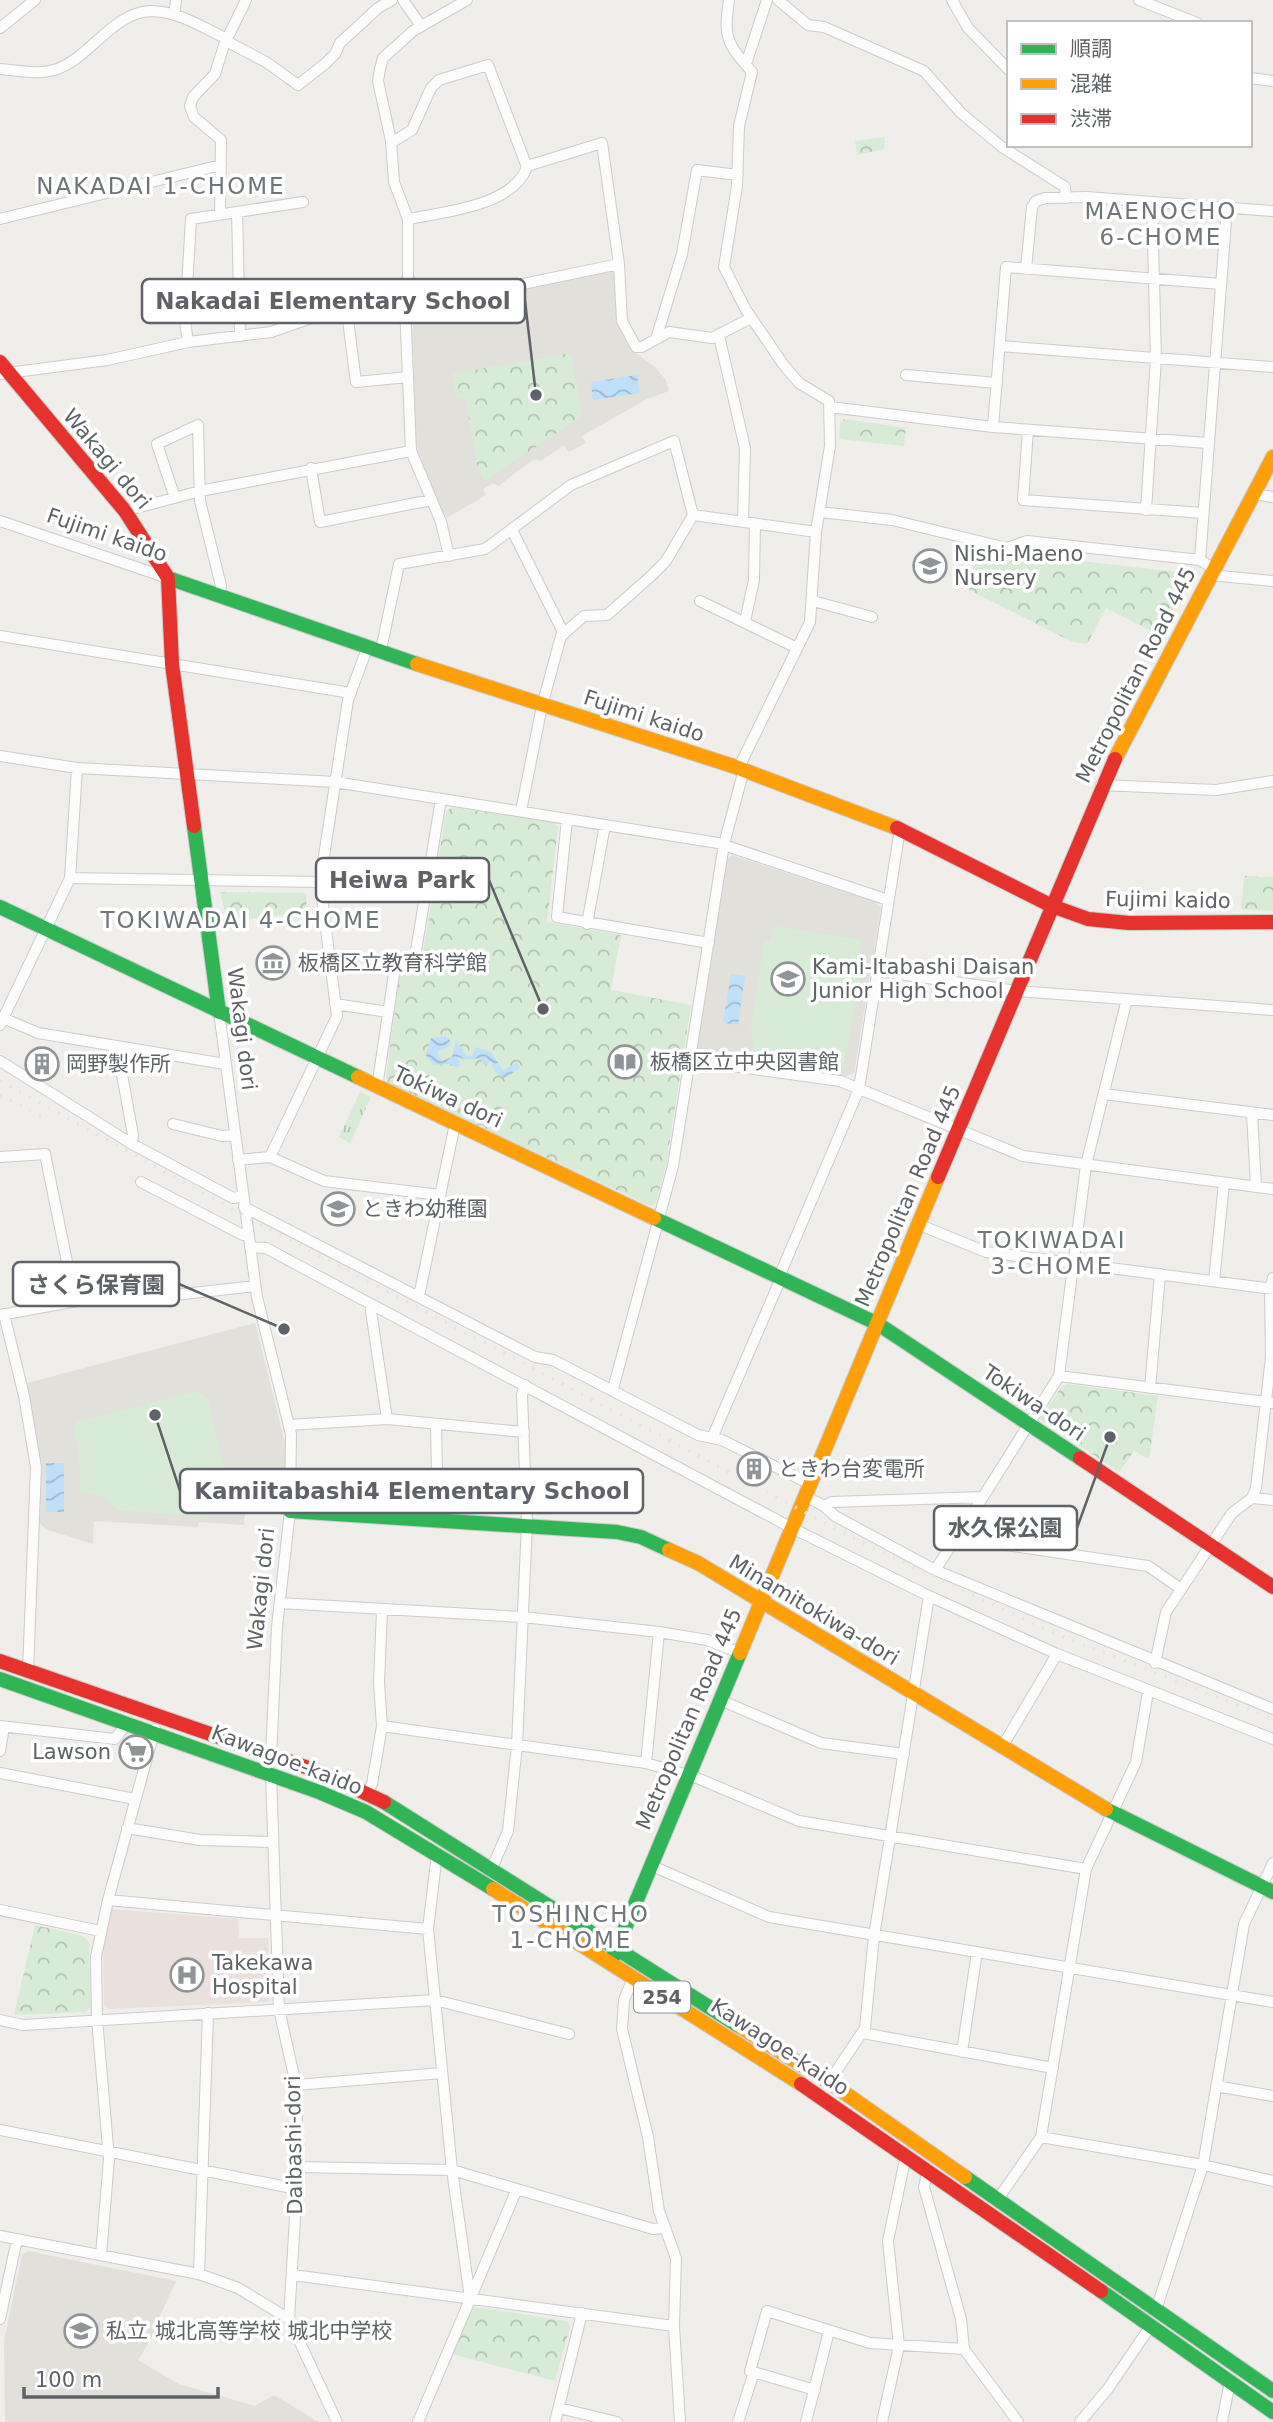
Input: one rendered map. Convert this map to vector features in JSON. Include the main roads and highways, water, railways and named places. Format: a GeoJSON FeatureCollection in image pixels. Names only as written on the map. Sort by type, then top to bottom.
{"type":"FeatureCollection","features":[{"type":"Feature","properties":{"kind":"main road","name":"Wakagi dori"},"geometry":{"type":"LineString","coordinates":[[2,370],[125,511],[168,578],[172,664],[219,1012]]}},
{"type":"Feature","properties":{"kind":"main road","name":"Metropolitan Road 445"},"geometry":{"type":"LineString","coordinates":[[609,1964],[920,1225],[1101,785],[1273,457]]}},
{"type":"Feature","properties":{"kind":"main road","name":"Fujimi kaido"},"geometry":{"type":"LineString","coordinates":[[168,578],[542,705],[741,769],[900,829],[1052,906],[1088,919],[1129,923],[1273,922]]}},
{"type":"Feature","properties":{"kind":"main road","name":"Tokiwa dori"},"geometry":{"type":"LineString","coordinates":[[0,907],[877,1324]]}},
{"type":"Feature","properties":{"kind":"main road","name":"Tokiwa-dori"},"geometry":{"type":"LineString","coordinates":[[877,1324],[1273,1587]]}},
{"type":"Feature","properties":{"kind":"main road","name":"Minamitokiwa-dori"},"geometry":{"type":"LineString","coordinates":[[290,1511],[527,1524],[641,1536],[698,1563],[1113,1813],[1268,1889]]}},
{"type":"Feature","properties":{"kind":"main road","name":"Kawagoe-kaido"},"geometry":{"type":"LineString","coordinates":[[0,1661],[271,1755],[368,1792],[830,2082],[1156,2310],[1272,2387]]}},
{"type":"Feature","properties":{"kind":"main road","name":"Kawagoe-kaido"},"geometry":{"type":"LineString","coordinates":[[0,1679],[271,1774],[366,1812],[800,2083],[928,2169],[1273,2412]]}},
{"type":"Feature","properties":{"kind":"water"},"geometry":{"type":"Polygon","coordinates":[[[637,375],[640,393],[593,400],[591,382],[637,375]]]}},
{"type":"Feature","properties":{"kind":"water"},"geometry":{"type":"Polygon","coordinates":[[[731,974],[745,976],[738,1025],[723,1023],[731,974]]]}},
{"type":"Feature","properties":{"kind":"water"},"geometry":{"type":"Polygon","coordinates":[[[431,1038],[449,1038],[451,1045],[437,1052],[442,1061],[452,1057],[456,1040],[466,1055],[472,1056],[476,1047],[491,1052],[503,1070],[517,1063],[520,1068],[505,1078],[494,1071],[491,1061],[485,1066],[480,1058],[467,1060],[458,1057],[460,1066],[457,1068],[450,1064],[434,1065],[426,1056],[431,1038]]]}},
{"type":"Feature","properties":{"kind":"water"},"geometry":{"type":"Polygon","coordinates":[[[46,1463],[64,1463],[64,1512],[46,1512],[46,1463]]]}},
{"type":"Feature","properties":{"kind":"railway"},"geometry":{"type":"LineString","coordinates":[[0,1081],[245,1216],[863,1543],[1054,1633],[1273,1719]]}},
{"type":"Feature","properties":{"kind":"railway"},"geometry":{"type":"LineString","coordinates":[[0,1095],[45,1118]]}},
{"type":"Feature","properties":{"kind":"place","name":"Nakadai Elementary School"},"geometry":{"type":"Point","coordinates":[536,395]}},
{"type":"Feature","properties":{"kind":"place","name":"Nishi-Maeno Nursery"},"geometry":{"type":"Point","coordinates":[930,566]}},
{"type":"Feature","properties":{"kind":"place","name":"板橋区立教育科学館"},"geometry":{"type":"Point","coordinates":[273,963]}},
{"type":"Feature","properties":{"kind":"place","name":"Kami-Itabashi Daisan Junior High School"},"geometry":{"type":"Point","coordinates":[788,979]}},
{"type":"Feature","properties":{"kind":"place","name":"Heiwa Park"},"geometry":{"type":"Point","coordinates":[543,1009]}},
{"type":"Feature","properties":{"kind":"place","name":"板橋区立中央図書館"},"geometry":{"type":"Point","coordinates":[625,1062]}},
{"type":"Feature","properties":{"kind":"place","name":"岡野製作所"},"geometry":{"type":"Point","coordinates":[42,1064]}},
{"type":"Feature","properties":{"kind":"place","name":"ときわ幼稚園"},"geometry":{"type":"Point","coordinates":[338,1209]}},
{"type":"Feature","properties":{"kind":"place","name":"さくら保育園"},"geometry":{"type":"Point","coordinates":[284,1329]}},
{"type":"Feature","properties":{"kind":"place","name":"Kamiitabashi4 Elementary School"},"geometry":{"type":"Point","coordinates":[155,1415]}},
{"type":"Feature","properties":{"kind":"place","name":"水久保公園"},"geometry":{"type":"Point","coordinates":[1110,1437]}},
{"type":"Feature","properties":{"kind":"place","name":"ときわ台変電所"},"geometry":{"type":"Point","coordinates":[754,1469]}},
{"type":"Feature","properties":{"kind":"place","name":"Lawson"},"geometry":{"type":"Point","coordinates":[136,1752]}},
{"type":"Feature","properties":{"kind":"place","name":"Takekawa Hospital"},"geometry":{"type":"Point","coordinates":[187,1975]}},
{"type":"Feature","properties":{"kind":"place","name":"私立 城北高等学校 城北中学校"},"geometry":{"type":"Point","coordinates":[81,2331]}},
{"type":"Feature","properties":{"kind":"district","name":"NAKADAI 1-CHOME"},"geometry":{"type":"Point","coordinates":[161,186]}},
{"type":"Feature","properties":{"kind":"district","name":"MAENOCHO 6-CHOME"},"geometry":{"type":"Point","coordinates":[1161,224]}},
{"type":"Feature","properties":{"kind":"district","name":"TOKIWADAI 4-CHOME"},"geometry":{"type":"Point","coordinates":[241,920]}},
{"type":"Feature","properties":{"kind":"district","name":"TOKIWADAI 3-CHOME"},"geometry":{"type":"Point","coordinates":[1052,1253]}},
{"type":"Feature","properties":{"kind":"district","name":"TOSHINCHO 1-CHOME"},"geometry":{"type":"Point","coordinates":[571,1927]}}]}
